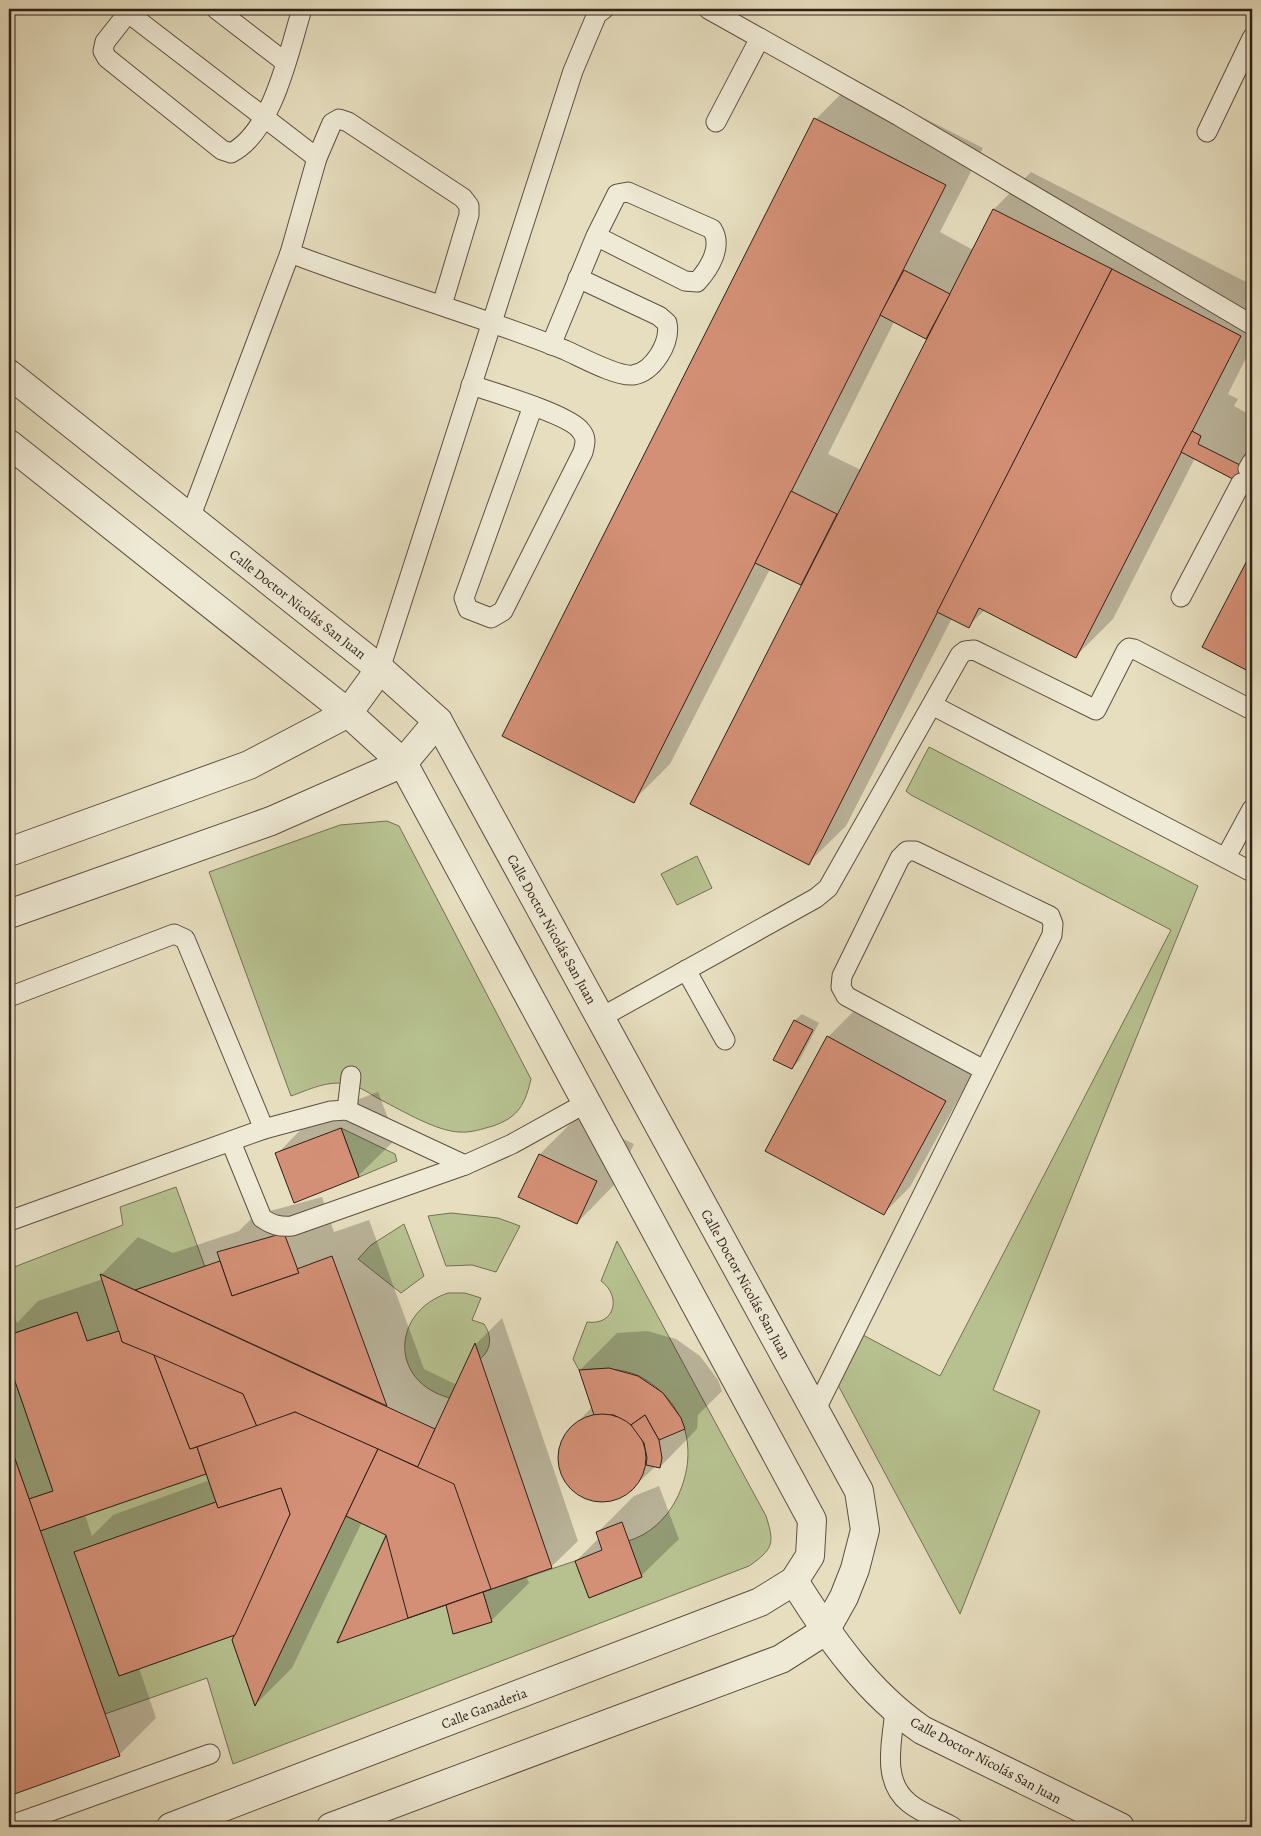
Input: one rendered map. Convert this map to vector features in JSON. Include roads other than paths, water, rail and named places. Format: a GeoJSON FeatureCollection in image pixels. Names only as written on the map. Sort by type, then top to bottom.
{"type":"FeatureCollection","features":[{"type":"Feature","properties":{"kind":"street","name":"Calle Doctor Nicolás San Juan"},"geometry":{"type":"LineString","coordinates":[[9,374],[380,669],[438,721],[859,1491],[865,1530],[855,1569],[844,1597],[825,1630]]}},
{"type":"Feature","properties":{"kind":"street"},"geometry":{"type":"LineString","coordinates":[[9,444],[348,713],[403,763],[812,1520],[810,1556],[794,1581]]}},
{"type":"Feature","properties":{"kind":"street"},"geometry":{"type":"LineString","coordinates":[[9,852],[249,765],[348,713],[380,669]]}},
{"type":"Feature","properties":{"kind":"street"},"geometry":{"type":"LineString","coordinates":[[9,914],[271,821],[403,763],[438,721]]}},
{"type":"Feature","properties":{"kind":"street","name":"Calle Doctor Nicolás San Juan"},"geometry":{"type":"LineString","coordinates":[[794,1581],[825,1630],[852,1664],[895,1711],[922,1730],[1120,1827]]}},
{"type":"Feature","properties":{"kind":"street","name":"Calle Ganaderia"},"geometry":{"type":"LineString","coordinates":[[171,1827],[760,1602],[794,1581]]}},
{"type":"Feature","properties":{"kind":"street"},"geometry":{"type":"LineString","coordinates":[[331,1827],[781,1659],[825,1630]]}},
{"type":"Feature","properties":{"kind":"lane"},"geometry":{"type":"LineString","coordinates":[[216,9],[285,62]]}},
{"type":"Feature","properties":{"kind":"lane"},"geometry":{"type":"LineString","coordinates":[[302,9],[265,119],[241,148],[232,154],[222,150],[107,58],[103,51],[105,42],[129,11],[265,119],[317,158]]}},
{"type":"Feature","properties":{"kind":"lane"},"geometry":{"type":"LineString","coordinates":[[380,669],[573,71],[597,14],[604,9]]}},
{"type":"Feature","properties":{"kind":"lane"},"geometry":{"type":"LineString","coordinates":[[708,9],[899,116],[1252,325]]}},
{"type":"Feature","properties":{"kind":"lane"},"geometry":{"type":"LineString","coordinates":[[716,122],[760,38]]}},
{"type":"Feature","properties":{"kind":"lane"},"geometry":{"type":"LineString","coordinates":[[1207,132],[1252,38]]}},
{"type":"Feature","properties":{"kind":"lane"},"geometry":{"type":"LineString","coordinates":[[190,518],[290,253],[317,158],[332,123],[339,119],[348,122],[463,198],[469,206],[469,215],[442,305]]}},
{"type":"Feature","properties":{"kind":"lane"},"geometry":{"type":"LineString","coordinates":[[552,345],[596,236],[617,194],[628,192],[712,228],[717,237],[717,247],[704,275],[697,282],[685,281],[596,236]]}},
{"type":"Feature","properties":{"kind":"lane"},"geometry":{"type":"LineString","coordinates":[[290,253],[442,305],[625,374],[632,375],[651,367],[667,339],[667,323],[659,316],[578,278]]}},
{"type":"Feature","properties":{"kind":"lane"},"geometry":{"type":"LineString","coordinates":[[471,385],[533,406],[581,429],[586,439],[503,611],[491,618],[468,609],[464,598],[533,406]]}},
{"type":"Feature","properties":{"kind":"lane"},"geometry":{"type":"LineString","coordinates":[[1181,597],[1247,471]]}},
{"type":"Feature","properties":{"kind":"lane"},"geometry":{"type":"LineString","coordinates":[[600,1018],[816,898],[828,888],[960,655],[966,650],[974,650],[1096,710],[1129,648],[1252,710]]}},
{"type":"Feature","properties":{"kind":"lane"},"geometry":{"type":"LineString","coordinates":[[932,705],[1252,872]]}},
{"type":"Feature","properties":{"kind":"lane"},"geometry":{"type":"LineString","coordinates":[[1226,857],[1252,809]]}},
{"type":"Feature","properties":{"kind":"lane"},"geometry":{"type":"LineString","coordinates":[[815,1411],[1052,935],[1053,924],[1050,916],[915,851],[907,851],[900,858],[868,922],[842,976],[841,987],[846,996],[984,1070]]}},
{"type":"Feature","properties":{"kind":"lane"},"geometry":{"type":"LineString","coordinates":[[9,997],[174,934],[180,935],[185,939],[264,1129]]}},
{"type":"Feature","properties":{"kind":"lane"},"geometry":{"type":"LineString","coordinates":[[686,970],[725,1040]]}},
{"type":"Feature","properties":{"kind":"lane"},"geometry":{"type":"LineString","coordinates":[[347,1110],[351,1076]]}},
{"type":"Feature","properties":{"kind":"lane"},"geometry":{"type":"LineString","coordinates":[[231,1142],[262,1218],[272,1225],[292,1226],[465,1164],[512,1144],[586,1103]]}},
{"type":"Feature","properties":{"kind":"lane"},"geometry":{"type":"LineString","coordinates":[[9,1221],[264,1129],[331,1111],[347,1110],[465,1164]]}},
{"type":"Feature","properties":{"kind":"lane"},"geometry":{"type":"LineString","coordinates":[[895,1711],[889,1762],[895,1783],[908,1802],[952,1827]]}},
{"type":"Feature","properties":{"kind":"lane"},"geometry":{"type":"LineString","coordinates":[[9,1826],[210,1754]]}}]}
